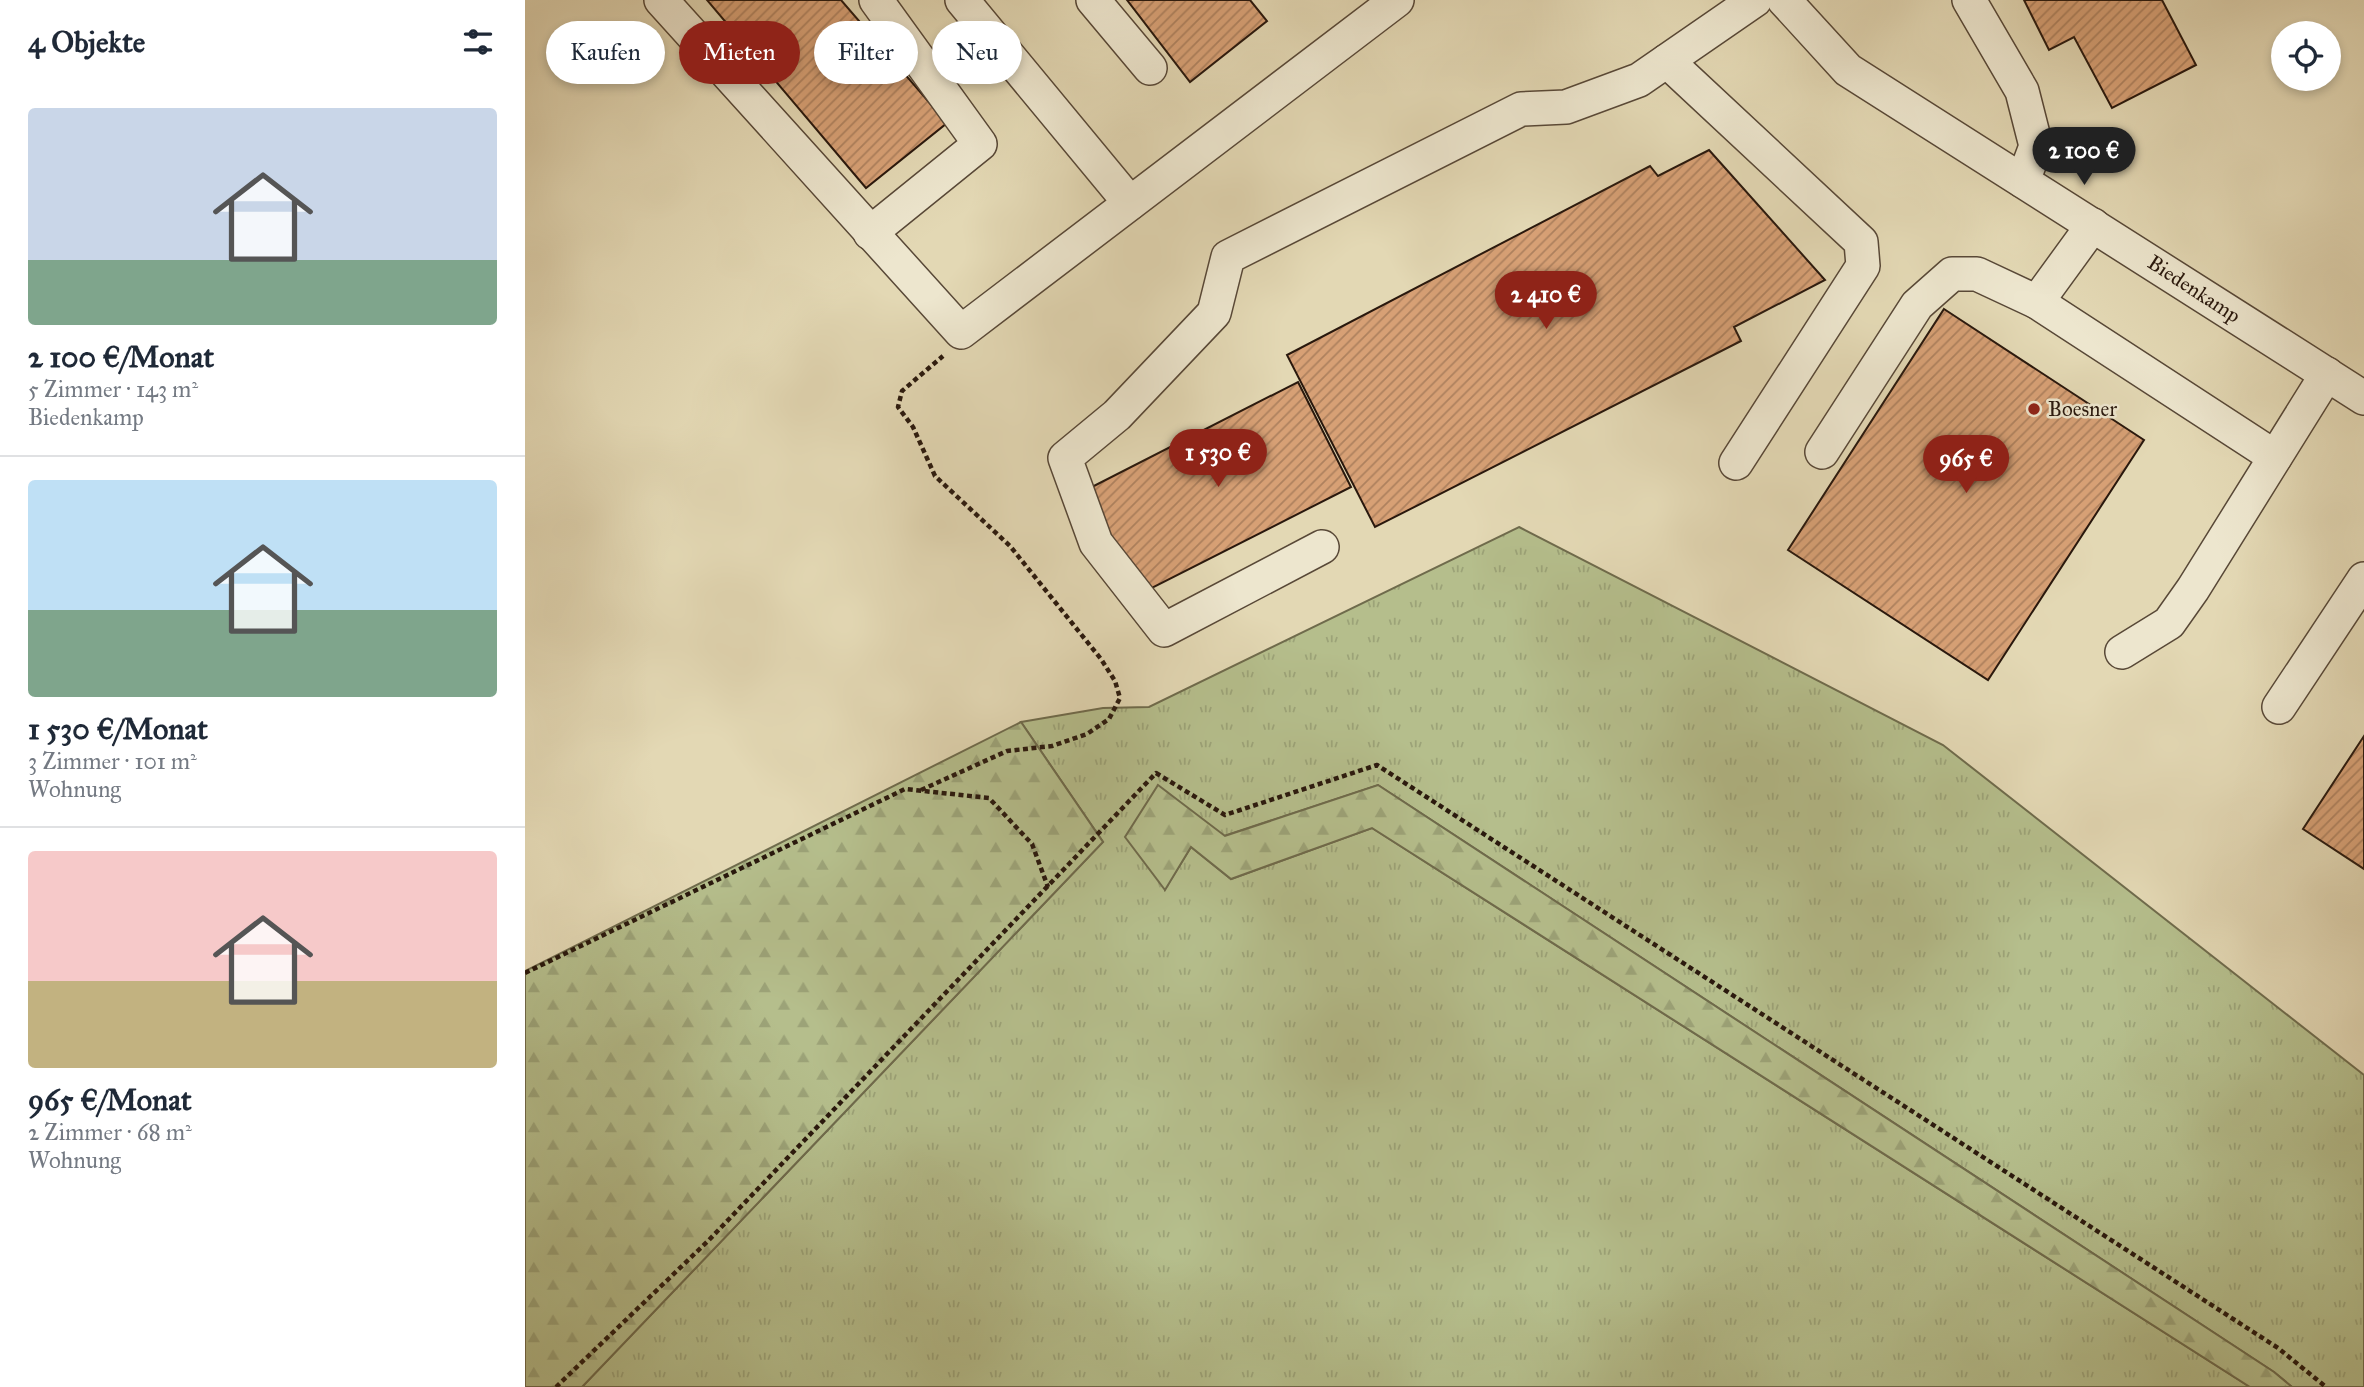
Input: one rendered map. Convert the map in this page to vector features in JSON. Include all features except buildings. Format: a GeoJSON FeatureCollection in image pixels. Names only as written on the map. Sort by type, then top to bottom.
{"type":"FeatureCollection","features":[{"type":"Feature","properties":{"kind":"street"},"geometry":{"type":"LineString","coordinates":[[661,0],[961,332],[1397,0]]}},
{"type":"Feature","properties":{"kind":"street"},"geometry":{"type":"LineString","coordinates":[[870,233],[980,144],[876,0]]}},
{"type":"Feature","properties":{"kind":"street"},"geometry":{"type":"LineString","coordinates":[[962,0],[1130,203]]}},
{"type":"Feature","properties":{"kind":"street"},"geometry":{"type":"LineString","coordinates":[[1093,0],[1150,68]]}},
{"type":"Feature","properties":{"kind":"street"},"geometry":{"type":"LineString","coordinates":[[1322,547],[1164,630],[1096,543],[1065,458],[1117,415],[1213,313],[1228,257],[1521,109],[1566,107],[1639,80],[1755,0]]}},
{"type":"Feature","properties":{"kind":"street","name":"Biedenkamp"},"geometry":{"type":"LineString","coordinates":[[1784,0],[1848,70],[2364,398]]}},
{"type":"Feature","properties":{"kind":"street"},"geometry":{"type":"LineString","coordinates":[[1969,0],[2022,91],[2036,146],[2023,181]]}},
{"type":"Feature","properties":{"kind":"street"},"geometry":{"type":"LineString","coordinates":[[1667,61],[1861,242],[1863,266],[1736,463]]}},
{"type":"Feature","properties":{"kind":"street"},"geometry":{"type":"LineString","coordinates":[[2037,302],[2093,225]]}},
{"type":"Feature","properties":{"kind":"street"},"geometry":{"type":"LineString","coordinates":[[1822,452],[1917,305],[1952,274],[1977,274],[2037,302],[2275,457]]}},
{"type":"Feature","properties":{"kind":"street"},"geometry":{"type":"LineString","coordinates":[[2122,652],[2169,623],[2327,374]]}},
{"type":"Feature","properties":{"kind":"street"},"geometry":{"type":"LineString","coordinates":[[2279,707],[2364,579]]}},
{"type":"Feature","properties":{"kind":"path"},"geometry":{"type":"LineString","coordinates":[[921,790],[1007,751],[1052,746],[1087,734],[1109,719],[1120,698],[1115,681],[1101,659],[1010,546],[935,476],[918,436],[898,408],[902,391],[961,341],[961,332]]}},
{"type":"Feature","properties":{"kind":"path"},"geometry":{"type":"LineString","coordinates":[[556,1387],[708,1241],[1156,773],[1225,815],[1377,765],[2279,1348],[2326,1387]]}},
{"type":"Feature","properties":{"kind":"path"},"geometry":{"type":"LineString","coordinates":[[525,973],[905,789],[989,798],[1033,844],[1048,887]]}},
{"type":"Feature","properties":{"kind":"green space"},"geometry":{"type":"Polygon","coordinates":[[[1519,527],[1943,745],[2364,1075],[2364,1387],[2292,1387],[2274,1372],[1378,785],[1224,836],[1158,786],[1165,889],[1191,847],[1231,879],[1372,828],[2250,1387],[582,1387],[1103,842],[1021,722],[1103,708],[1149,707],[1519,527]]]}},
{"type":"Feature","properties":{"kind":"green space"},"geometry":{"type":"Polygon","coordinates":[[[1021,722],[1103,842],[582,1387],[525,1387],[525,971],[1021,722]]]}},
{"type":"Feature","properties":{"kind":"green space"},"geometry":{"type":"Polygon","coordinates":[[[1158,785],[1225,836],[1378,785],[2274,1372],[2292,1387],[2250,1387],[1372,828],[1231,879],[1191,847],[1165,890],[1125,837],[1158,785]]]}},
{"type":"Feature","properties":{"kind":"place","name":"Boesner"},"geometry":{"type":"Point","coordinates":[2034,409]}}]}
